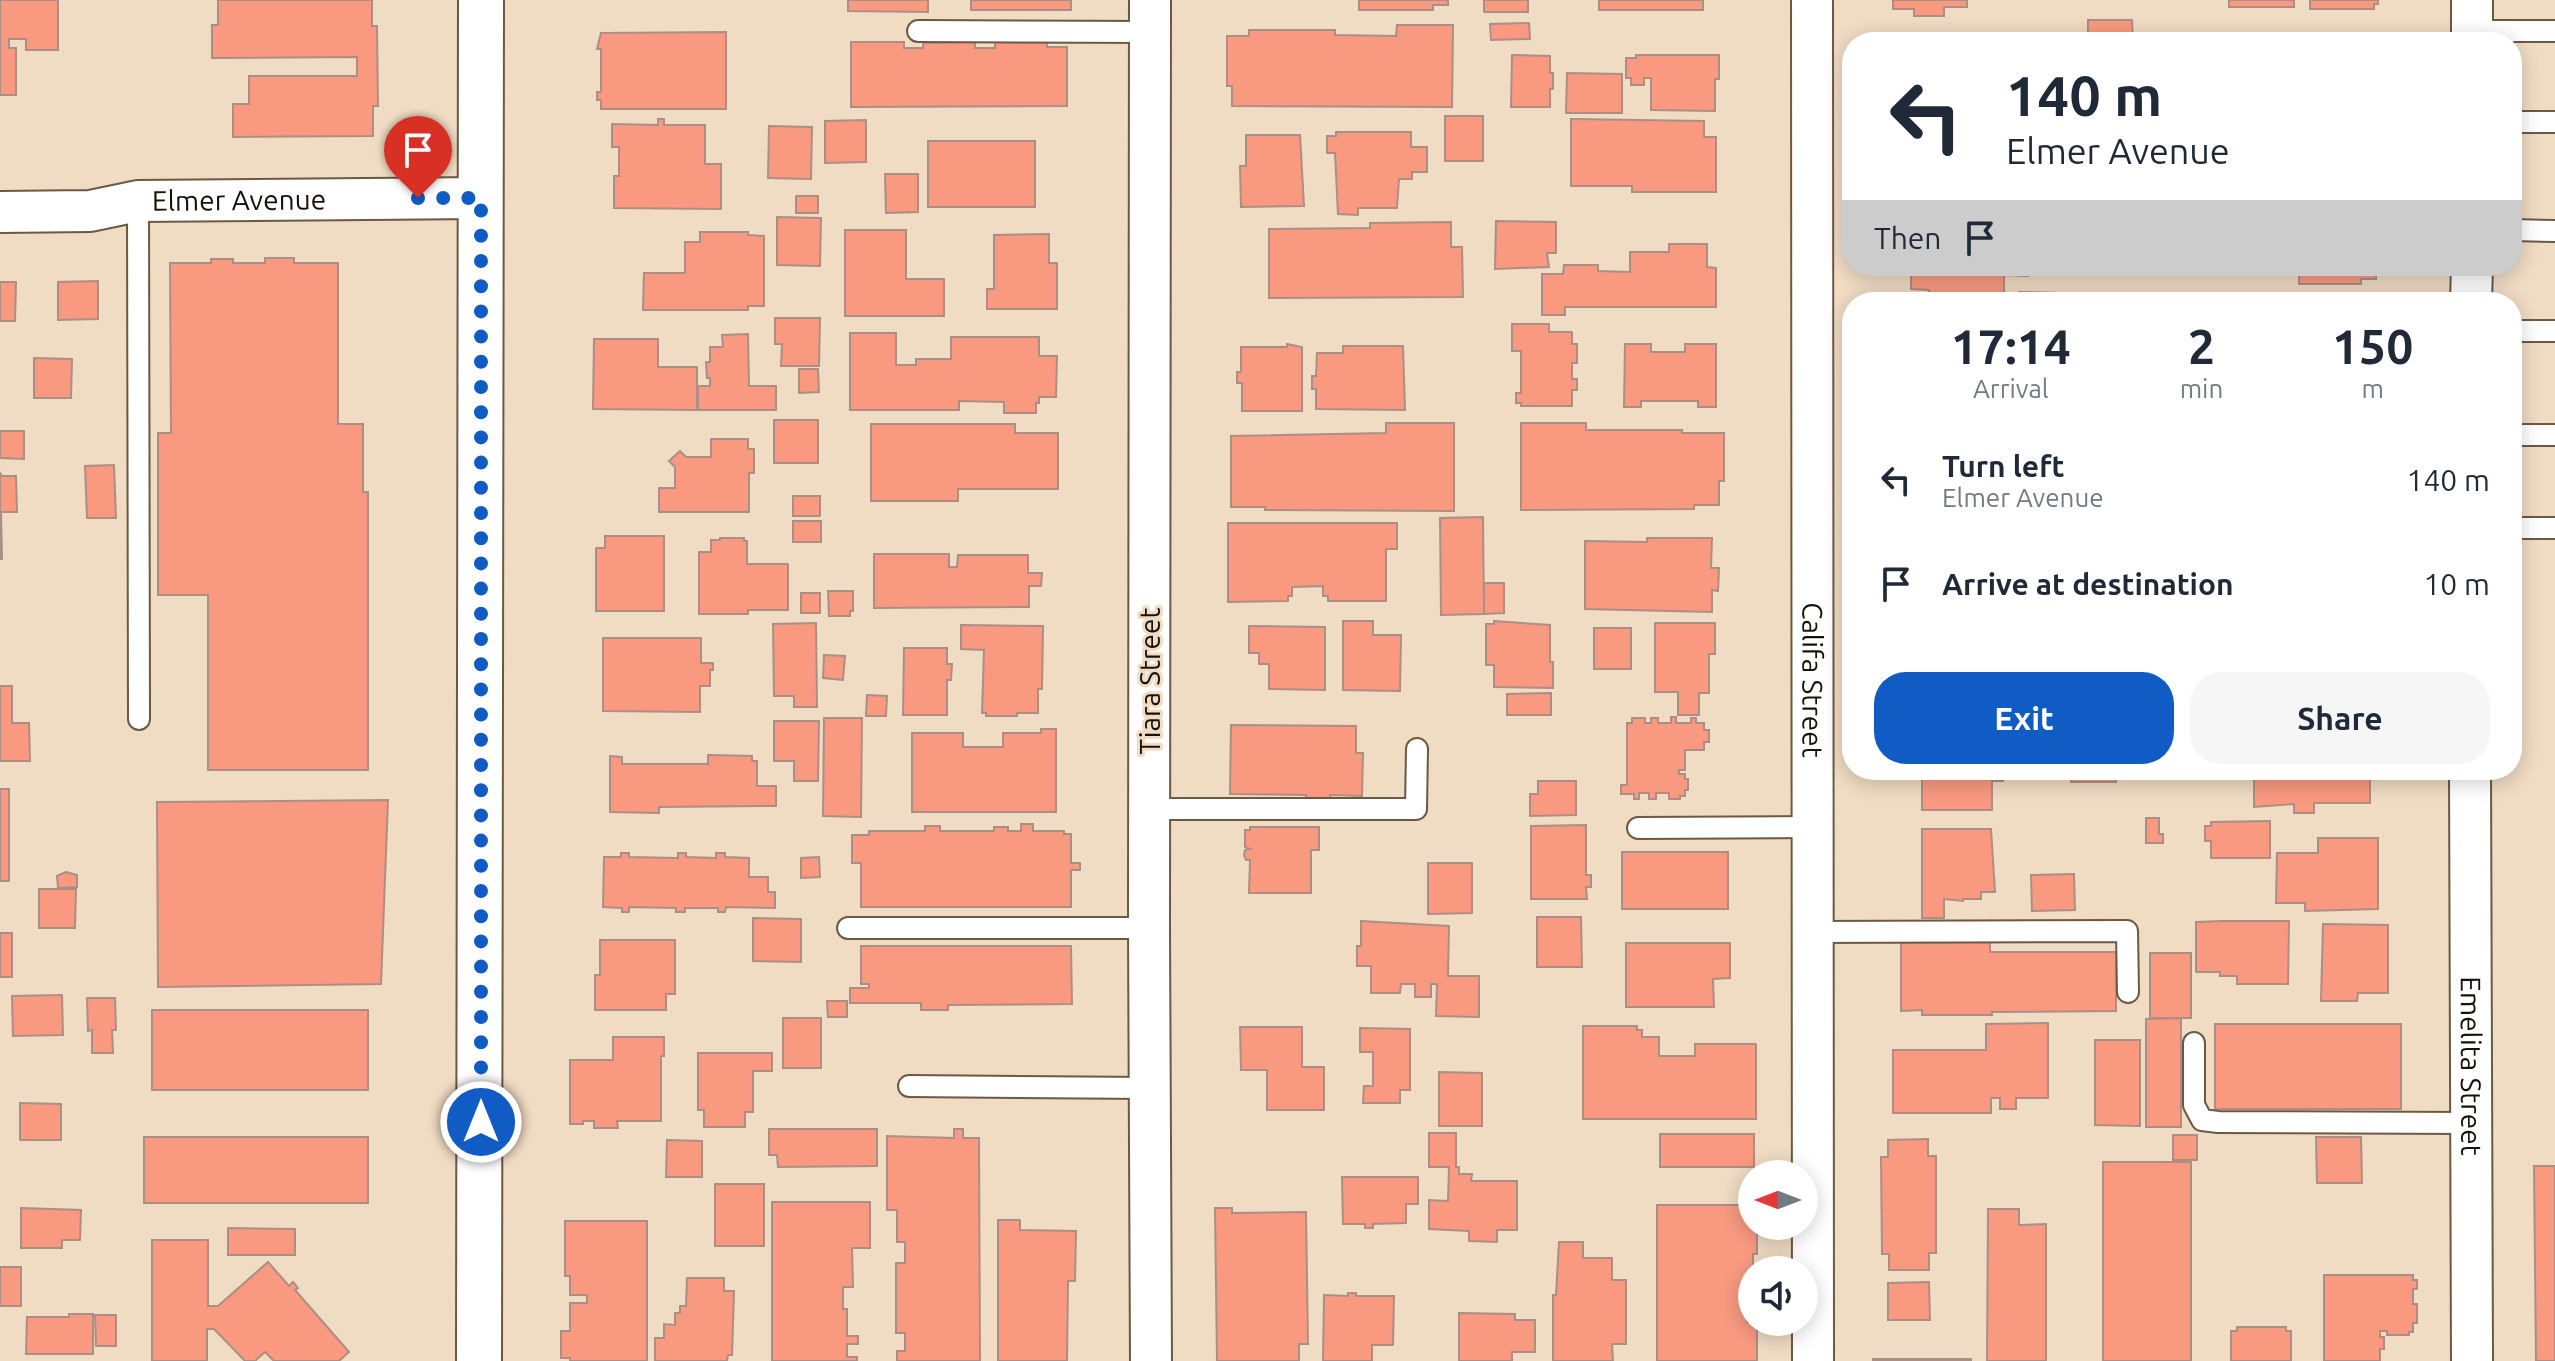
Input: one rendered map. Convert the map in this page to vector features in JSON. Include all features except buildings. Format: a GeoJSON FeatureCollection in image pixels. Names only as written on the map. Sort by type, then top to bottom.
{"type":"FeatureCollection","features":[{"type":"Feature","properties":{"kind":"main road"},"geometry":{"type":"LineString","coordinates":[[479,1361],[481,0]]}},
{"type":"Feature","properties":{"kind":"street","name":"Califa Street"},"geometry":{"type":"LineString","coordinates":[[1812,0],[1813,1361]]}},
{"type":"Feature","properties":{"kind":"street","name":"Tiara Street"},"geometry":{"type":"LineString","coordinates":[[1150,16],[1151,1361]]}},
{"type":"Feature","properties":{"kind":"street","name":"Elmer Avenue"},"geometry":{"type":"LineString","coordinates":[[0,212],[90,211],[138,201],[481,198]]}},
{"type":"Feature","properties":{"kind":"street","name":"Emelita Street"},"geometry":{"type":"LineString","coordinates":[[2470,780],[2472,1361]]}},
{"type":"Feature","properties":{"kind":"lane"},"geometry":{"type":"LineString","coordinates":[[918,31],[1150,16]]}},
{"type":"Feature","properties":{"kind":"lane"},"geometry":{"type":"LineString","coordinates":[[2472,24],[2555,31]]}},
{"type":"Feature","properties":{"kind":"lane"},"geometry":{"type":"LineString","coordinates":[[2522,122],[2555,122]]}},
{"type":"Feature","properties":{"kind":"lane"},"geometry":{"type":"LineString","coordinates":[[138,201],[139,719]]}},
{"type":"Feature","properties":{"kind":"lane"},"geometry":{"type":"LineString","coordinates":[[2522,230],[2555,231]]}},
{"type":"Feature","properties":{"kind":"lane"},"geometry":{"type":"LineString","coordinates":[[2522,331],[2555,331]]}},
{"type":"Feature","properties":{"kind":"lane"},"geometry":{"type":"LineString","coordinates":[[2522,435],[2555,435]]}},
{"type":"Feature","properties":{"kind":"lane"},"geometry":{"type":"LineString","coordinates":[[2522,528],[2555,528]]}},
{"type":"Feature","properties":{"kind":"lane"},"geometry":{"type":"LineString","coordinates":[[1150,809],[1416,809],[1417,749]]}},
{"type":"Feature","properties":{"kind":"lane"},"geometry":{"type":"LineString","coordinates":[[1638,828],[1812,827]]}},
{"type":"Feature","properties":{"kind":"lane"},"geometry":{"type":"LineString","coordinates":[[848,928],[1149,928]]}},
{"type":"Feature","properties":{"kind":"lane"},"geometry":{"type":"LineString","coordinates":[[1812,932],[2127,931],[2128,992]]}},
{"type":"Feature","properties":{"kind":"lane"},"geometry":{"type":"LineString","coordinates":[[2194,1043],[2194,1105],[2202,1120],[2471,1123]]}},
{"type":"Feature","properties":{"kind":"lane"},"geometry":{"type":"LineString","coordinates":[[909,1086],[1150,1088]]}},
{"type":"Feature","properties":{"kind":"route"},"geometry":{"type":"LineString","coordinates":[[418,198],[481,198],[481,1122]]}}]}
